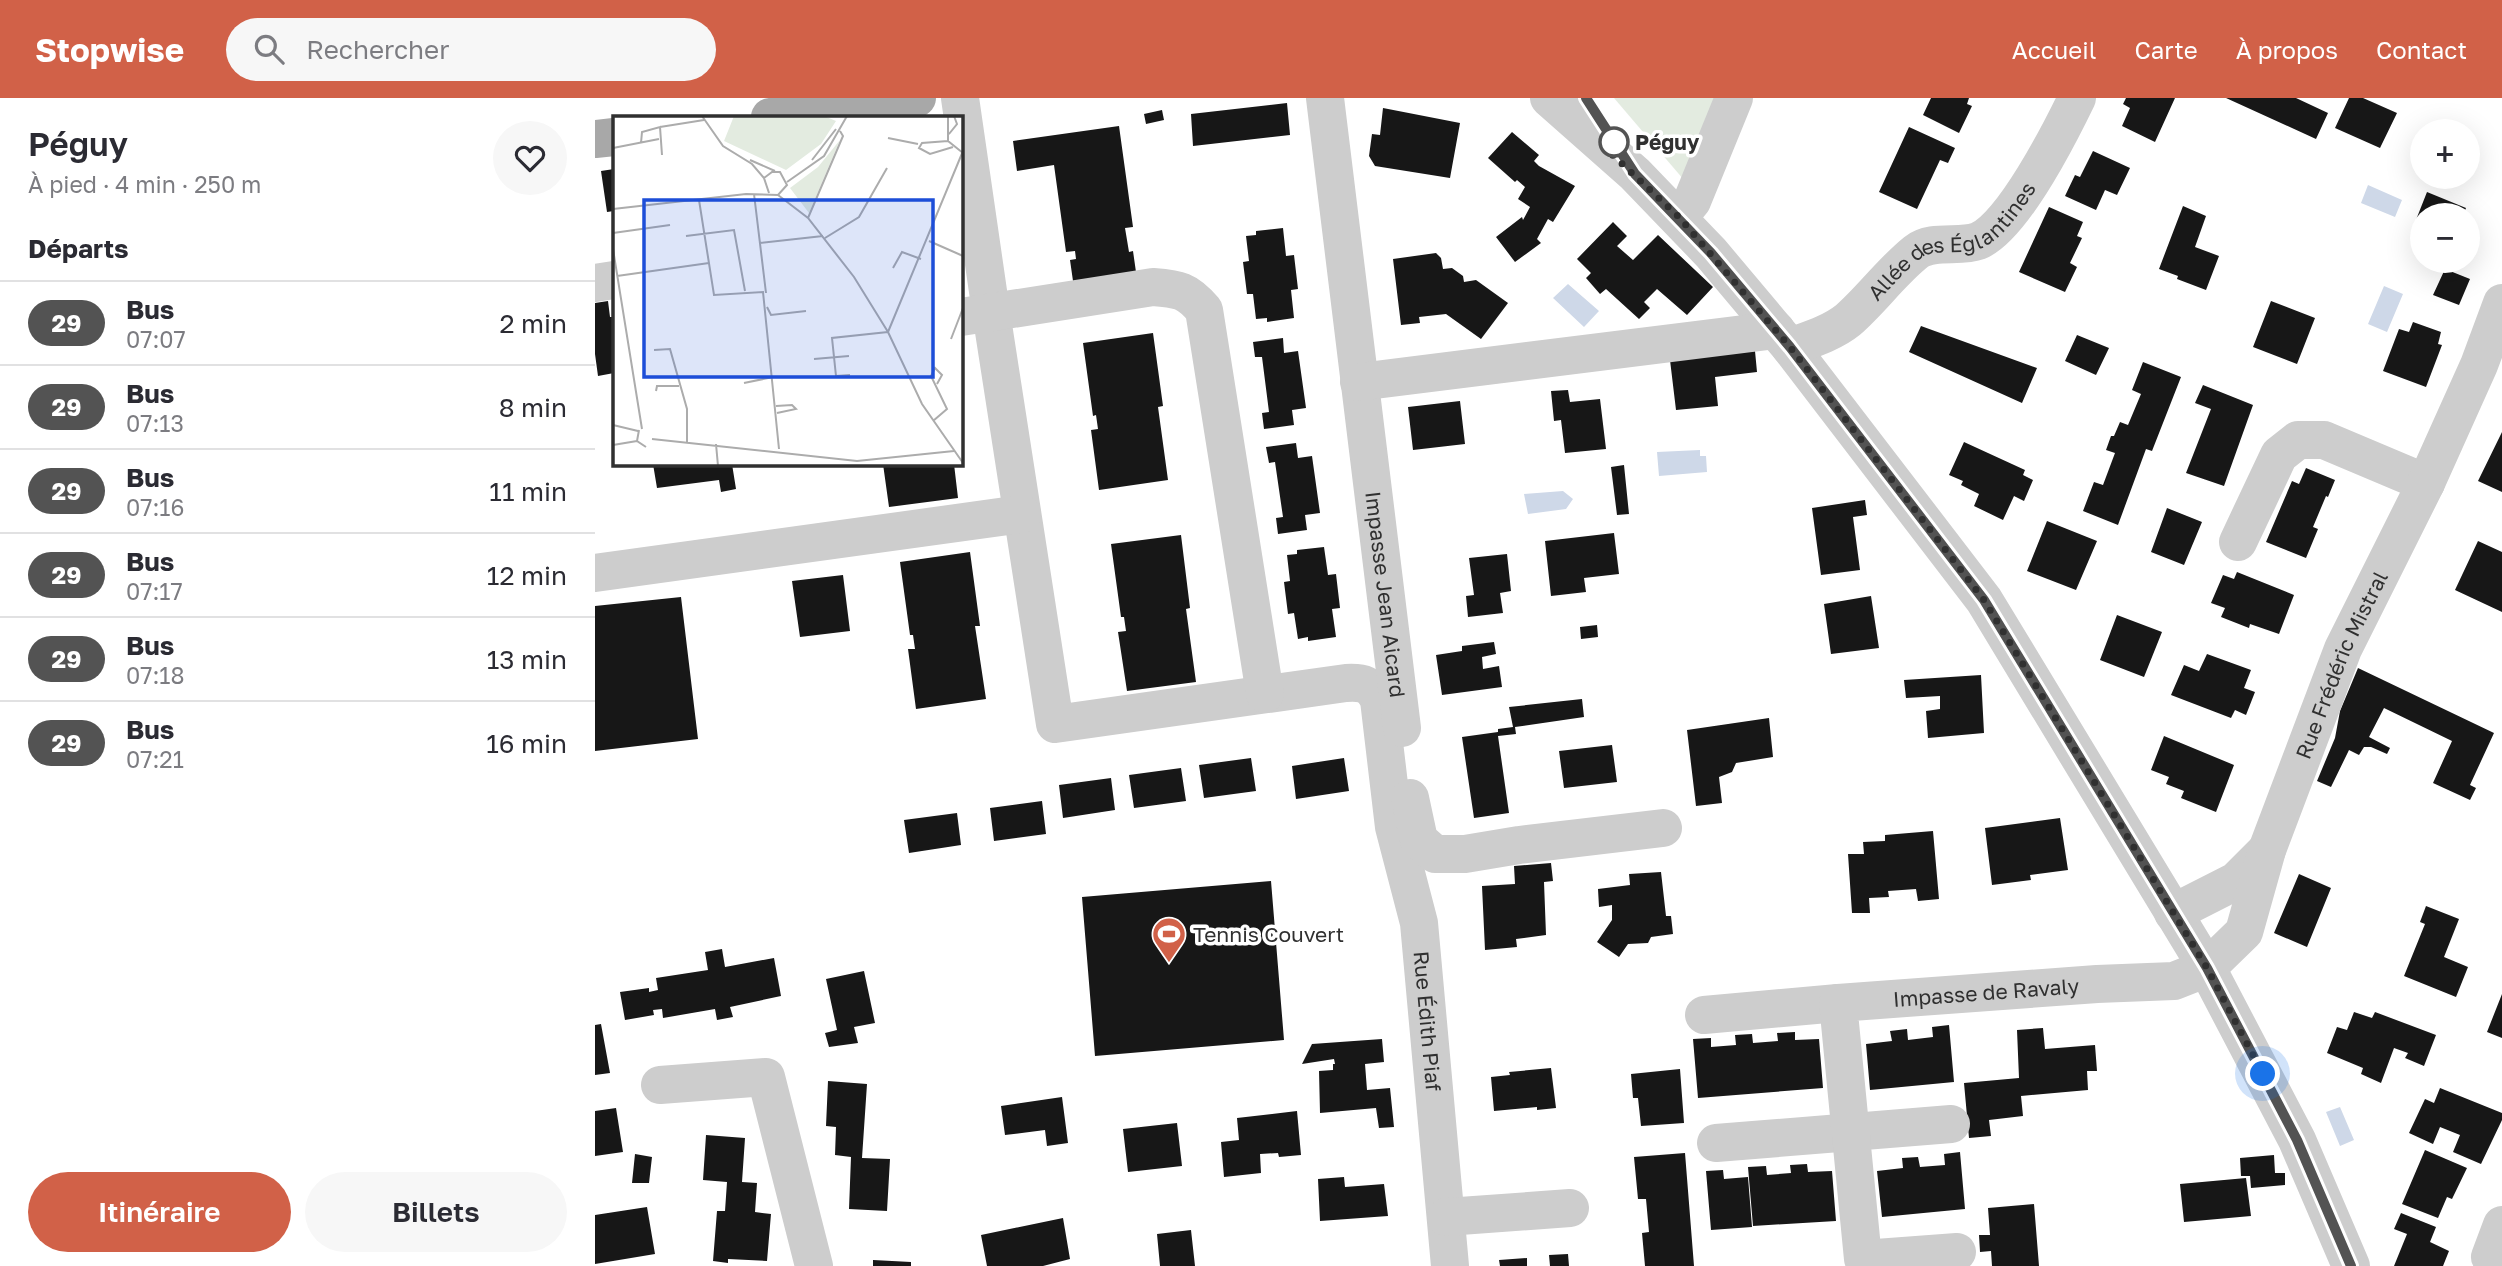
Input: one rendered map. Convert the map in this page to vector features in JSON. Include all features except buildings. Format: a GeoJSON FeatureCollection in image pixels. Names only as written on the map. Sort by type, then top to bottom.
{"type":"FeatureCollection","features":[{"type":"Feature","properties":{"kind":"main road"},"geometry":{"type":"LineString","coordinates":[[779,116],[917,98]]}},
{"type":"Feature","properties":{"kind":"main road"},"geometry":{"type":"LineString","coordinates":[[595,139],[613,137]]}},
{"type":"Feature","properties":{"kind":"street"},"geometry":{"type":"LineString","coordinates":[[960,98],[961,116]]}},
{"type":"Feature","properties":{"kind":"street","name":"Impasse Jean Aicard"},"geometry":{"type":"LineString","coordinates":[[1325,98],[1393,640],[1409,794],[1419,840],[1436,854],[1465,854],[1663,828]]}},
{"type":"Feature","properties":{"kind":"street"},"geometry":{"type":"LineString","coordinates":[[1549,98],[1679,217],[1783,338],[1984,600],[2207,968],[2297,1140],[2351,1266]]}},
{"type":"Feature","properties":{"kind":"street"},"geometry":{"type":"LineString","coordinates":[[1586,98],[1635,174]]}},
{"type":"Feature","properties":{"kind":"street"},"geometry":{"type":"LineString","coordinates":[[1679,217],[1692,201],[1734,98]]}},
{"type":"Feature","properties":{"kind":"street","name":"Allée des Églantines"},"geometry":{"type":"LineString","coordinates":[[1359,382],[1783,338],[1815,338],[1847,321],[1919,250],[1977,241],[1990,234],[2013,208],[2037,173],[2077,98]]}},
{"type":"Feature","properties":{"kind":"street"},"geometry":{"type":"LineString","coordinates":[[963,139],[976,315],[1022,514],[1055,724],[1265,694],[1204,310],[1192,295],[1177,289],[1153,287],[976,315]]}},
{"type":"Feature","properties":{"kind":"street"},"geometry":{"type":"LineString","coordinates":[[595,283],[613,280]]}},
{"type":"Feature","properties":{"kind":"street","name":"Rue Frédéric Mistral"},"geometry":{"type":"LineString","coordinates":[[2207,968],[2244,932],[2267,850],[2343,649],[2426,483],[2490,368],[2502,303]]}},
{"type":"Feature","properties":{"kind":"street"},"geometry":{"type":"LineString","coordinates":[[2238,542],[2279,455],[2298,440],[2324,440],[2426,483]]}},
{"type":"Feature","properties":{"kind":"street"},"geometry":{"type":"LineString","coordinates":[[595,573],[1022,514]]}},
{"type":"Feature","properties":{"kind":"street","name":"Rue Édith Piaf"},"geometry":{"type":"LineString","coordinates":[[1265,694],[1363,682],[1373,689],[1378,700],[1394,827],[1419,923],[1446,1217],[1442,1265]]}},
{"type":"Feature","properties":{"kind":"street","name":"Rue Frédéric Mistral"},"geometry":{"type":"LineString","coordinates":[[2179,923],[2236,881],[2267,850]]}},
{"type":"Feature","properties":{"kind":"street"},"geometry":{"type":"LineString","coordinates":[[2136,982],[2179,923]]}},
{"type":"Feature","properties":{"kind":"street","name":"Impasse de Ravaly"},"geometry":{"type":"LineString","coordinates":[[1704,1015],[1838,1003],[2174,981],[2207,968]]}},
{"type":"Feature","properties":{"kind":"street"},"geometry":{"type":"LineString","coordinates":[[1838,1003],[1851,1133],[1848,1261],[1957,1252]]}},
{"type":"Feature","properties":{"kind":"street"},"geometry":{"type":"LineString","coordinates":[[660,1085],[766,1077],[814,1266]]}},
{"type":"Feature","properties":{"kind":"street"},"geometry":{"type":"LineString","coordinates":[[1716,1143],[1951,1124]]}},
{"type":"Feature","properties":{"kind":"street"},"geometry":{"type":"LineString","coordinates":[[1446,1217],[1570,1208]]}},
{"type":"Feature","properties":{"kind":"street"},"geometry":{"type":"LineString","coordinates":[[2495,1266],[2490,1257],[2502,1225]]}},
{"type":"Feature","properties":{"kind":"shaded area"},"geometry":{"type":"Polygon","coordinates":[[[1614,98],[1719,98],[1684,180],[1614,98]]]}},
{"type":"Feature","properties":{"kind":"water"},"geometry":{"type":"Polygon","coordinates":[[[2368,185],[2402,200],[2395,217],[2361,203],[2368,185]]]}},
{"type":"Feature","properties":{"kind":"water"},"geometry":{"type":"Polygon","coordinates":[[[1568,284],[1599,311],[1584,327],[1553,298],[1568,284]]]}},
{"type":"Feature","properties":{"kind":"water"},"geometry":{"type":"Polygon","coordinates":[[[2384,286],[2403,294],[2387,332],[2368,324],[2384,286]]]}},
{"type":"Feature","properties":{"kind":"water"},"geometry":{"type":"Polygon","coordinates":[[[1700,450],[1700,456],[1706,456],[1707,472],[1659,476],[1657,452],[1700,450]]]}},
{"type":"Feature","properties":{"kind":"water"},"geometry":{"type":"Polygon","coordinates":[[[1563,491],[1573,499],[1566,509],[1528,514],[1524,494],[1563,491]]]}},
{"type":"Feature","properties":{"kind":"water"},"geometry":{"type":"Polygon","coordinates":[[[2340,1107],[2354,1140],[2340,1146],[2326,1112],[2340,1107]]]}},
{"type":"Feature","properties":{"kind":"bus line","name":"29"},"geometry":{"type":"LineString","coordinates":[[1586,98],[1635,174],[1679,217],[1790,347],[1984,600],[2207,968],[2297,1140],[2351,1266]]}},
{"type":"Feature","properties":{"kind":"place","name":"Péguy"},"geometry":{"type":"Point","coordinates":[1614,142]}},
{"type":"Feature","properties":{"kind":"place","name":"Tennis Couvert"},"geometry":{"type":"Point","coordinates":[1169,964]}},
{"type":"Feature","properties":{"kind":"route"},"geometry":{"type":"LineString","coordinates":[[1614,142],[1603,146],[1679,217],[1790,347],[1984,600],[2207,968],[2263,1074]]}}]}
